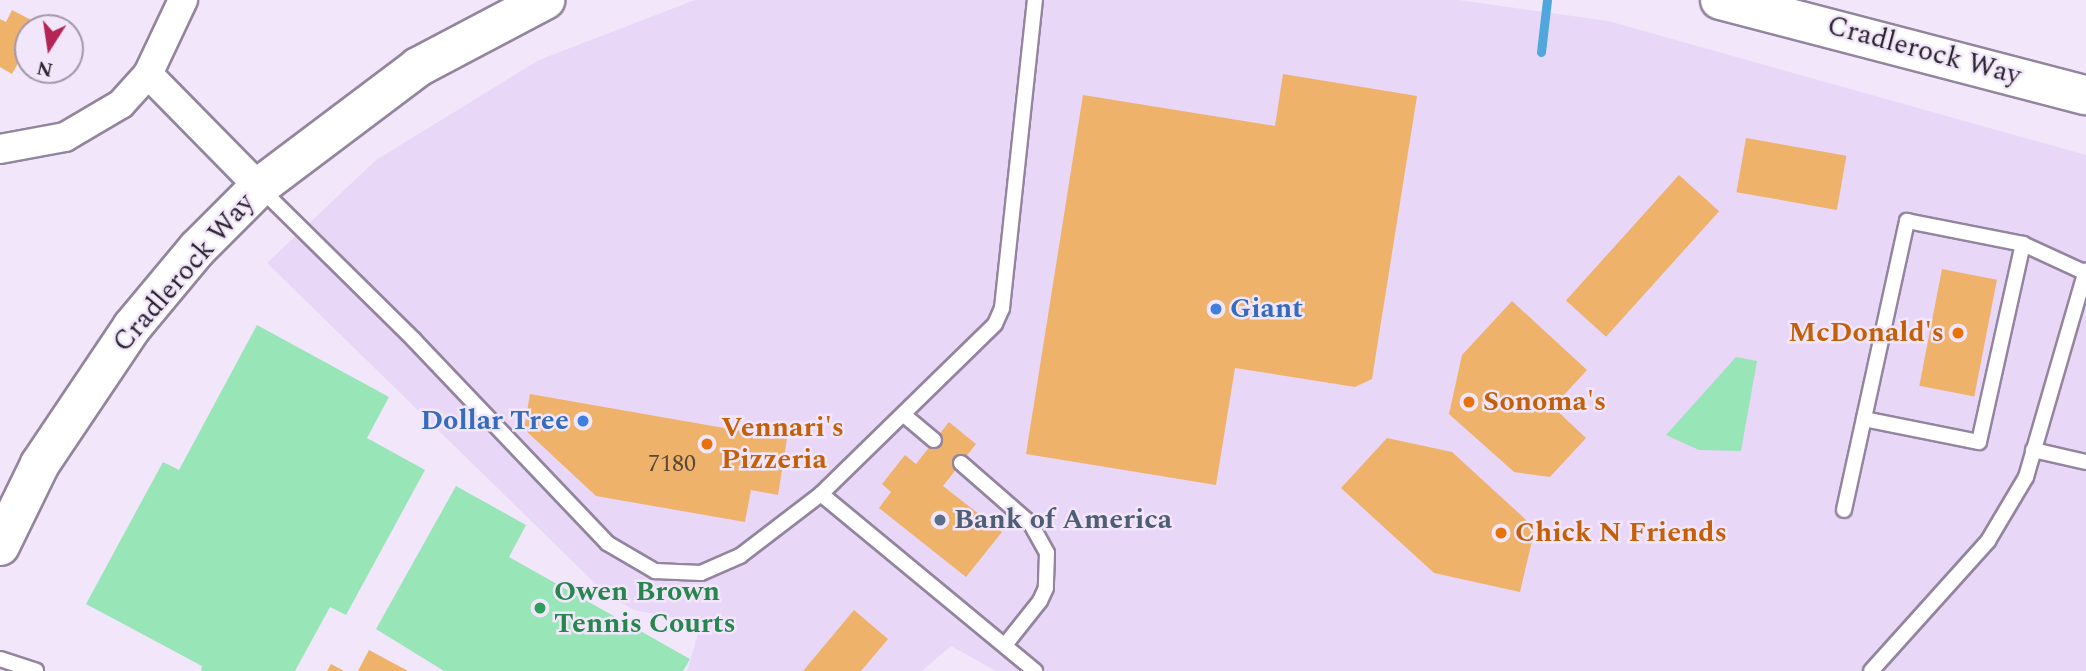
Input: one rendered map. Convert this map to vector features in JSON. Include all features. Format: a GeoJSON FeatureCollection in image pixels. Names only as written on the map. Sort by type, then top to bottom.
{"type":"FeatureCollection","features":[{"type":"Feature","properties":{"kind":"street"},"geometry":{"type":"LineString","coordinates":[[0,149],[65,137],[121,104],[148,74],[183,0]]}},
{"type":"Feature","properties":{"kind":"street","name":"Cradlerock Way"},"geometry":{"type":"LineString","coordinates":[[0,546],[40,464],[132,327],[197,249],[259,187],[418,67],[545,0]]}},
{"type":"Feature","properties":{"kind":"street","name":"Cradlerock Way"},"geometry":{"type":"LineString","coordinates":[[1720,0],[2086,95]]}},
{"type":"Feature","properties":{"kind":"street"},"geometry":{"type":"LineString","coordinates":[[148,74],[259,187]]}},
{"type":"Feature","properties":{"kind":"lane"},"geometry":{"type":"LineString","coordinates":[[259,187],[414,340],[607,543],[634,562],[677,575],[722,568],[821,494],[985,337],[1002,308],[1035,0]]}},
{"type":"Feature","properties":{"kind":"lane"},"geometry":{"type":"LineString","coordinates":[[1844,510],[1907,221],[2023,244],[2086,272],[2026,477],[1987,541],[1871,671]]}},
{"type":"Feature","properties":{"kind":"lane"},"geometry":{"type":"LineString","coordinates":[[1864,419],[1979,442],[2023,244]]}},
{"type":"Feature","properties":{"kind":"lane"},"geometry":{"type":"LineString","coordinates":[[904,415],[934,440]]}},
{"type":"Feature","properties":{"kind":"lane"},"geometry":{"type":"LineString","coordinates":[[2034,450],[2086,462]]}},
{"type":"Feature","properties":{"kind":"lane"},"geometry":{"type":"LineString","coordinates":[[961,464],[1031,524],[1047,553],[1046,588],[1040,601],[1005,645]]}},
{"type":"Feature","properties":{"kind":"lane"},"geometry":{"type":"LineString","coordinates":[[821,494],[1035,671]]}},
{"type":"Feature","properties":{"kind":"lane"},"geometry":{"type":"LineString","coordinates":[[0,659],[36,671]]}},
{"type":"Feature","properties":{"kind":"shaded area"},"geometry":{"type":"Polygon","coordinates":[[[695,0],[1459,0],[1608,21],[2086,155],[2086,671],[996,671],[951,646],[922,671],[687,671],[701,623],[634,610],[606,594],[267,263],[376,160],[539,60],[695,0]]]}},
{"type":"Feature","properties":{"kind":"green space"},"geometry":{"type":"Polygon","coordinates":[[[257,325],[389,397],[367,438],[425,470],[346,615],[330,607],[295,671],[201,671],[202,666],[86,604],[163,462],[179,470],[257,325]]]}},
{"type":"Feature","properties":{"kind":"green space"},"geometry":{"type":"Polygon","coordinates":[[[1736,357],[1757,361],[1741,451],[1699,450],[1666,435],[1736,357]]]}},
{"type":"Feature","properties":{"kind":"green space"},"geometry":{"type":"Polygon","coordinates":[[[456,486],[526,525],[509,557],[690,659],[683,671],[444,671],[376,629],[456,486]]]}},
{"type":"Feature","properties":{"kind":"building"},"geometry":{"type":"Polygon","coordinates":[[[12,10],[20,14],[14,14],[12,74],[0,67],[0,19],[6,22],[12,10]]]}},
{"type":"Feature","properties":{"kind":"building","name":"Giant"},"geometry":{"type":"Polygon","coordinates":[[[1283,74],[1417,96],[1372,379],[1355,387],[1235,368],[1216,485],[1026,454],[1083,95],[1275,126],[1283,74]]]}},
{"type":"Feature","properties":{"kind":"building"},"geometry":{"type":"Polygon","coordinates":[[[1746,138],[1846,156],[1837,210],[1736,192],[1746,138]]]}},
{"type":"Feature","properties":{"kind":"building"},"geometry":{"type":"Polygon","coordinates":[[[1679,175],[1719,211],[1606,337],[1566,301],[1679,175]]]}},
{"type":"Feature","properties":{"kind":"building","name":"McDonald's"},"geometry":{"type":"Polygon","coordinates":[[[1942,269],[1997,280],[1974,396],[1919,386],[1942,269]]]}},
{"type":"Feature","properties":{"kind":"building"},"geometry":{"type":"Polygon","coordinates":[[[1512,301],[1587,370],[1553,407],[1586,438],[1550,477],[1514,472],[1449,414],[1462,355],[1512,301]]]}},
{"type":"Feature","properties":{"kind":"building"},"geometry":{"type":"Polygon","coordinates":[[[530,394],[787,439],[778,495],[751,490],[745,522],[596,496],[524,429],[530,394]]]}},
{"type":"Feature","properties":{"kind":"building","name":"Bank of America"},"geometry":{"type":"Polygon","coordinates":[[[949,422],[976,444],[943,486],[1002,532],[966,577],[879,508],[891,492],[882,484],[905,455],[916,464],[949,422]]]}},
{"type":"Feature","properties":{"kind":"building"},"geometry":{"type":"Polygon","coordinates":[[[1387,438],[1452,452],[1535,528],[1520,592],[1434,573],[1341,488],[1387,438]]]}},
{"type":"Feature","properties":{"kind":"building"},"geometry":{"type":"Polygon","coordinates":[[[854,610],[888,639],[861,671],[803,671],[854,610]]]}},
{"type":"Feature","properties":{"kind":"building"},"geometry":{"type":"Polygon","coordinates":[[[369,650],[408,671],[358,671],[369,650]]]}},
{"type":"Feature","properties":{"kind":"building"},"geometry":{"type":"Polygon","coordinates":[[[331,664],[344,671],[327,671],[331,664]]]}},
{"type":"Feature","properties":{"kind":"waterway"},"geometry":{"type":"LineString","coordinates":[[1541,52],[1547,0]]}},
{"type":"Feature","properties":{"kind":"place","name":"Giant"},"geometry":{"type":"Point","coordinates":[1216,309]}},
{"type":"Feature","properties":{"kind":"place","name":"McDonald's"},"geometry":{"type":"Point","coordinates":[1958,333]}},
{"type":"Feature","properties":{"kind":"place","name":"Sonoma's"},"geometry":{"type":"Point","coordinates":[1469,402]}},
{"type":"Feature","properties":{"kind":"place","name":"Dollar Tree"},"geometry":{"type":"Point","coordinates":[583,421]}},
{"type":"Feature","properties":{"kind":"place","name":"Vennari's Pizzeria"},"geometry":{"type":"Point","coordinates":[707,444]}},
{"type":"Feature","properties":{"kind":"place","name":"Bank of America"},"geometry":{"type":"Point","coordinates":[940,520]}},
{"type":"Feature","properties":{"kind":"place","name":"Chick N Friends"},"geometry":{"type":"Point","coordinates":[1501,533]}},
{"type":"Feature","properties":{"kind":"place","name":"Owen Brown Tennis Courts"},"geometry":{"type":"Point","coordinates":[540,608]}}]}
